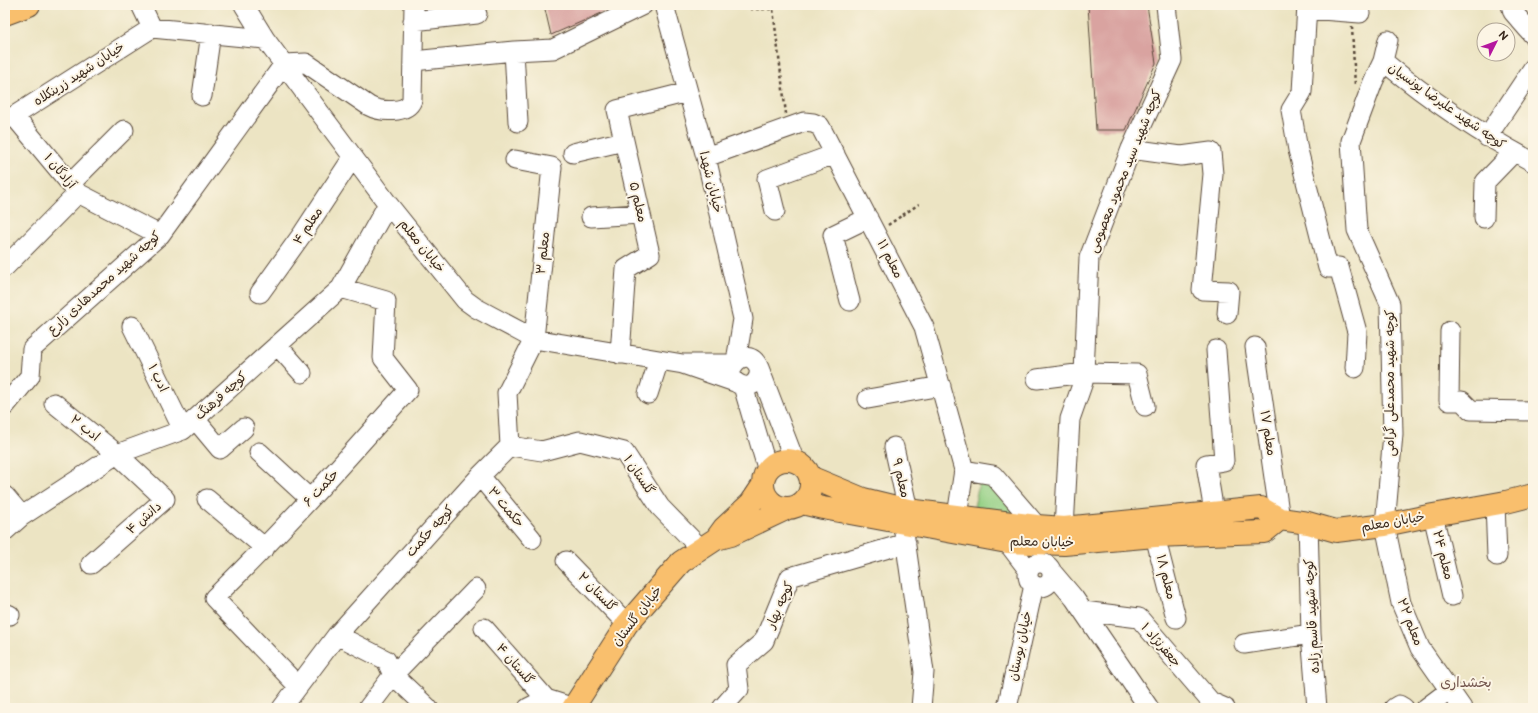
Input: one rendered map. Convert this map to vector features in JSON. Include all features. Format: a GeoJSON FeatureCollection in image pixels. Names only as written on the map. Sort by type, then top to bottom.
{"type":"FeatureCollection","features":[{"type":"Feature","properties":{"kind":"main road"},"geometry":{"type":"LineString","coordinates":[[5,14],[29,5]]}},
{"type":"Feature","properties":{"kind":"main road"},"geometry":{"type":"LineString","coordinates":[[783,461],[802,469],[810,491],[807,498],[731,535],[708,544],[751,503],[772,466],[783,461]]}},
{"type":"Feature","properties":{"kind":"main road","name":"خیابان معلم"},"geometry":{"type":"LineString","coordinates":[[802,469],[863,499],[905,525],[957,516],[1037,526],[1064,536],[1155,536],[1264,532],[1280,519]]}},
{"type":"Feature","properties":{"kind":"main road"},"geometry":{"type":"LineString","coordinates":[[766,478],[765,492],[768,499],[781,507],[795,505]]}},
{"type":"Feature","properties":{"kind":"main road","name":"خیابان معلم"},"geometry":{"type":"LineString","coordinates":[[795,505],[1007,542],[1064,536],[1214,512],[1261,508],[1280,519],[1308,523],[1336,531],[1385,525],[1433,514],[1501,503],[1533,495]]}},
{"type":"Feature","properties":{"kind":"main road","name":"خیابان معلم"},"geometry":{"type":"LineString","coordinates":[[1501,503],[1533,506]]}},
{"type":"Feature","properties":{"kind":"main road","name":"خیابان گلستان"},"geometry":{"type":"LineString","coordinates":[[574,708],[627,624],[681,562],[708,544]]}},
{"type":"Feature","properties":{"kind":"street"},"geometry":{"type":"LineString","coordinates":[[141,5],[152,28],[265,39]]}},
{"type":"Feature","properties":{"kind":"street","name":"خیابان معلم"},"geometry":{"type":"LineString","coordinates":[[244,5],[265,39],[388,204],[465,300],[476,308],[534,339],[737,373],[740,358],[750,358],[754,360],[759,368],[802,469]]}},
{"type":"Feature","properties":{"kind":"street"},"geometry":{"type":"LineString","coordinates":[[413,61],[514,51],[553,49],[643,5]]}},
{"type":"Feature","properties":{"kind":"street","name":"خیابان شهدا"},"geometry":{"type":"LineString","coordinates":[[664,5],[706,157],[744,319],[737,373]]}},
{"type":"Feature","properties":{"kind":"street","name":"کوچه شهید سید محمود معصومی"},"geometry":{"type":"LineString","coordinates":[[1064,536],[1070,420],[1083,382],[1090,258],[1131,149],[1172,60],[1166,5]]}},
{"type":"Feature","properties":{"kind":"street"},"geometry":{"type":"LineString","coordinates":[[1511,5],[1513,12],[1533,35]]}},
{"type":"Feature","properties":{"kind":"street"},"geometry":{"type":"LineString","coordinates":[[1349,10],[1307,7],[1302,92],[1291,110],[1298,150],[1328,268],[1339,267],[1357,332],[1355,368]]}},
{"type":"Feature","properties":{"kind":"street"},"geometry":{"type":"LineString","coordinates":[[284,64],[306,63],[376,110],[388,111],[405,107],[411,102],[413,13],[477,14]]}},
{"type":"Feature","properties":{"kind":"street","name":"خیابان شهید زرینکلاه"},"geometry":{"type":"LineString","coordinates":[[9,117],[152,28]]}},
{"type":"Feature","properties":{"kind":"street"},"geometry":{"type":"LineString","coordinates":[[202,96],[211,33]]}},
{"type":"Feature","properties":{"kind":"street","name":"کوچه شهید محمدعلی گرامی"},"geometry":{"type":"LineString","coordinates":[[1385,525],[1393,434],[1390,304],[1357,230],[1351,141],[1383,61],[1388,40]]}},
{"type":"Feature","properties":{"kind":"street"},"geometry":{"type":"LineString","coordinates":[[514,51],[518,122]]}},
{"type":"Feature","properties":{"kind":"street","name":"کوچه شهید علیرضا یونسیان"},"geometry":{"type":"LineString","coordinates":[[1383,61],[1412,85],[1487,137],[1533,162]]}},
{"type":"Feature","properties":{"kind":"street","name":"کوچه شهید محمدهادی زارع"},"geometry":{"type":"LineString","coordinates":[[5,406],[30,376],[32,348],[160,235],[284,64]]}},
{"type":"Feature","properties":{"kind":"street"},"geometry":{"type":"LineString","coordinates":[[1487,137],[1533,68]]}},
{"type":"Feature","properties":{"kind":"street","name":"معلم ۵"},"geometry":{"type":"LineString","coordinates":[[620,354],[626,269],[650,254],[617,110],[688,92]]}},
{"type":"Feature","properties":{"kind":"street","name":"آزادگان ۱"},"geometry":{"type":"LineString","coordinates":[[9,117],[74,188],[160,235]]}},
{"type":"Feature","properties":{"kind":"street","name":"معلم ۱۱"},"geometry":{"type":"LineString","coordinates":[[706,157],[804,122],[813,123],[820,126],[924,327],[964,470],[957,516]]}},
{"type":"Feature","properties":{"kind":"street"},"geometry":{"type":"LineString","coordinates":[[5,267],[124,130]]}},
{"type":"Feature","properties":{"kind":"street"},"geometry":{"type":"LineString","coordinates":[[573,153],[624,141]]}},
{"type":"Feature","properties":{"kind":"street"},"geometry":{"type":"LineString","coordinates":[[1131,149],[1181,156],[1211,152],[1213,174],[1202,290],[1229,291],[1228,314]]}},
{"type":"Feature","properties":{"kind":"street"},"geometry":{"type":"LineString","coordinates":[[1484,218],[1485,182],[1514,152]]}},
{"type":"Feature","properties":{"kind":"street"},"geometry":{"type":"LineString","coordinates":[[775,211],[767,179],[835,154]]}},
{"type":"Feature","properties":{"kind":"street","name":"معلم ۴"},"geometry":{"type":"LineString","coordinates":[[260,293],[303,233],[353,157]]}},
{"type":"Feature","properties":{"kind":"street","name":"معلم ۳"},"geometry":{"type":"LineString","coordinates":[[515,160],[552,167],[534,339]]}},
{"type":"Feature","properties":{"kind":"street","name":"کوچه فرهنگ"},"geometry":{"type":"LineString","coordinates":[[5,531],[22,516],[117,454],[189,424],[341,288],[388,204]]}},
{"type":"Feature","properties":{"kind":"street"},"geometry":{"type":"LineString","coordinates":[[591,217],[640,214]]}},
{"type":"Feature","properties":{"kind":"street"},"geometry":{"type":"LineString","coordinates":[[850,300],[833,235],[872,225]]}},
{"type":"Feature","properties":{"kind":"street","name":"حکمت ۶"},"geometry":{"type":"LineString","coordinates":[[298,686],[214,598],[265,548],[408,390],[383,358],[386,301],[341,288]]}},
{"type":"Feature","properties":{"kind":"street","name":"ادب ۱"},"geometry":{"type":"LineString","coordinates":[[132,326],[189,424],[220,448],[244,428]]}},
{"type":"Feature","properties":{"kind":"street"},"geometry":{"type":"LineString","coordinates":[[1450,331],[1449,401],[1462,401],[1471,410],[1533,411]]}},
{"type":"Feature","properties":{"kind":"street"},"geometry":{"type":"LineString","coordinates":[[510,446],[507,393],[534,339]]}},
{"type":"Feature","properties":{"kind":"street"},"geometry":{"type":"LineString","coordinates":[[277,345],[302,373]]}},
{"type":"Feature","properties":{"kind":"street","name":"معلم ۱۷"},"geometry":{"type":"LineString","coordinates":[[1255,348],[1280,519]]}},
{"type":"Feature","properties":{"kind":"street"},"geometry":{"type":"LineString","coordinates":[[1214,512],[1206,464],[1224,461],[1216,350]]}},
{"type":"Feature","properties":{"kind":"street"},"geometry":{"type":"LineString","coordinates":[[648,394],[658,360]]}},
{"type":"Feature","properties":{"kind":"street"},"geometry":{"type":"LineString","coordinates":[[737,373],[766,478]]}},
{"type":"Feature","properties":{"kind":"street"},"geometry":{"type":"LineString","coordinates":[[1037,379],[1084,373],[1137,374],[1145,406]]}},
{"type":"Feature","properties":{"kind":"street"},"geometry":{"type":"LineString","coordinates":[[868,399],[941,386]]}},
{"type":"Feature","properties":{"kind":"street","name":"ادب ۲"},"geometry":{"type":"LineString","coordinates":[[54,403],[117,454]]}},
{"type":"Feature","properties":{"kind":"street","name":"گلستان ۱"},"geometry":{"type":"LineString","coordinates":[[510,446],[542,451],[580,441],[624,452],[660,507],[708,544]]}},
{"type":"Feature","properties":{"kind":"street","name":"کوچه حکمت"},"geometry":{"type":"LineString","coordinates":[[282,708],[337,635],[480,476],[510,446]]}},
{"type":"Feature","properties":{"kind":"street","name":"معلم ۹"},"geometry":{"type":"LineString","coordinates":[[894,447],[924,672],[920,708]]}},
{"type":"Feature","properties":{"kind":"street"},"geometry":{"type":"LineString","coordinates":[[259,452],[310,499]]}},
{"type":"Feature","properties":{"kind":"street","name":"دانش ۴"},"geometry":{"type":"LineString","coordinates":[[91,564],[165,500],[117,454]]}},
{"type":"Feature","properties":{"kind":"street"},"geometry":{"type":"LineString","coordinates":[[964,470],[993,475],[1037,526]]}},
{"type":"Feature","properties":{"kind":"street","name":"حکمت ۳"},"geometry":{"type":"LineString","coordinates":[[480,476],[532,539]]}},
{"type":"Feature","properties":{"kind":"street"},"geometry":{"type":"LineString","coordinates":[[5,496],[22,516]]}},
{"type":"Feature","properties":{"kind":"street"},"geometry":{"type":"LineString","coordinates":[[207,499],[265,548]]}},
{"type":"Feature","properties":{"kind":"street"},"geometry":{"type":"LineString","coordinates":[[1497,556],[1501,503]]}},
{"type":"Feature","properties":{"kind":"street","name":"معلم ۲۴"},"geometry":{"type":"LineString","coordinates":[[1433,514],[1452,596]]}},
{"type":"Feature","properties":{"kind":"street","name":"کوچه شهید قاسم زاده"},"geometry":{"type":"LineString","coordinates":[[1308,523],[1311,634],[1317,708]]}},
{"type":"Feature","properties":{"kind":"street","name":"کوچه بهار"},"geometry":{"type":"LineString","coordinates":[[722,708],[738,689],[736,665],[764,641],[790,577],[905,525]]}},
{"type":"Feature","properties":{"kind":"street","name":"معلم ۲۲"},"geometry":{"type":"LineString","coordinates":[[1385,525],[1401,602],[1420,648],[1462,708]]}},
{"type":"Feature","properties":{"kind":"street","name":"خیابان بوستان"},"geometry":{"type":"LineString","coordinates":[[1006,708],[1040,578],[1064,536]]}},
{"type":"Feature","properties":{"kind":"street","name":"معلم ۱۸"},"geometry":{"type":"LineString","coordinates":[[1155,536],[1176,618]]}},
{"type":"Feature","properties":{"kind":"street"},"geometry":{"type":"LineString","coordinates":[[1007,542],[1040,578],[1079,604],[1149,708]]}},
{"type":"Feature","properties":{"kind":"street","name":"گلستان ۲"},"geometry":{"type":"LineString","coordinates":[[566,561],[627,624]]}},
{"type":"Feature","properties":{"kind":"street"},"geometry":{"type":"LineString","coordinates":[[368,708],[393,675],[476,589]]}},
{"type":"Feature","properties":{"kind":"street","name":"جعفرنژاد ۱"},"geometry":{"type":"LineString","coordinates":[[1079,604],[1139,618],[1211,702],[1224,708]]}},
{"type":"Feature","properties":{"kind":"street","name":"گلستان ۴"},"geometry":{"type":"LineString","coordinates":[[484,628],[546,699]]}},
{"type":"Feature","properties":{"kind":"street"},"geometry":{"type":"LineString","coordinates":[[1244,644],[1311,634]]}},
{"type":"Feature","properties":{"kind":"street"},"geometry":{"type":"LineString","coordinates":[[337,635],[386,660],[393,675],[428,708]]}},
{"type":"Feature","properties":{"kind":"street"},"geometry":{"type":"LineString","coordinates":[[1426,708],[1450,690]]}},
{"type":"Feature","properties":{"kind":"street"},"geometry":{"type":"LineString","coordinates":[[528,708],[546,699],[574,708]]}},
{"type":"Feature","properties":{"kind":"street"},"geometry":{"type":"LineString","coordinates":[[1394,708],[1399,704],[1404,708]]}},
{"type":"Feature","properties":{"kind":"path"},"geometry":{"type":"LineString","coordinates":[[748,5],[748,9],[773,9],[787,128]]}},
{"type":"Feature","properties":{"kind":"path"},"geometry":{"type":"LineString","coordinates":[[1349,10],[1355,87],[1369,93]]}},
{"type":"Feature","properties":{"kind":"path"},"geometry":{"type":"LineString","coordinates":[[872,225],[919,204]]}},
{"type":"Feature","properties":{"kind":"green space"},"geometry":{"type":"Polygon","coordinates":[[[980,478],[1018,514],[974,507],[980,478]]]}},
{"type":"Feature","properties":{"kind":"building"},"geometry":{"type":"Polygon","coordinates":[[[544,5],[620,5],[551,35],[544,5]]]}},
{"type":"Feature","properties":{"kind":"building"},"geometry":{"type":"Polygon","coordinates":[[[1088,5],[1147,5],[1156,63],[1126,130],[1096,130],[1088,5]]]}},
{"type":"Feature","properties":{"kind":"district","name":"بخشداری"},"geometry":{"type":"Point","coordinates":[1466,682]}}]}
